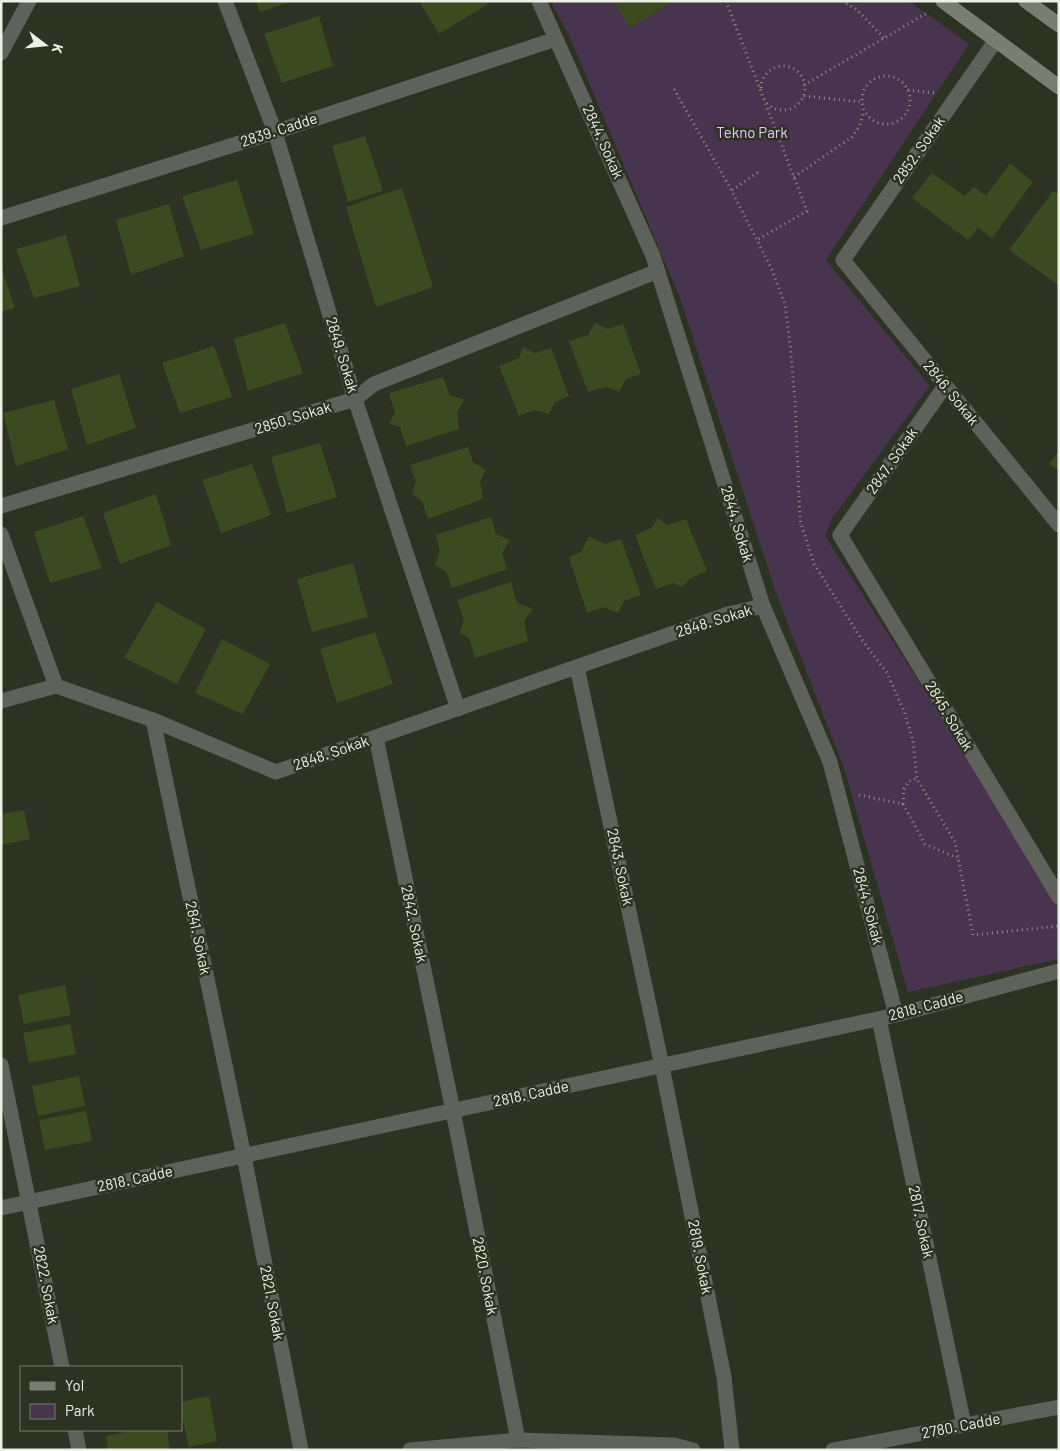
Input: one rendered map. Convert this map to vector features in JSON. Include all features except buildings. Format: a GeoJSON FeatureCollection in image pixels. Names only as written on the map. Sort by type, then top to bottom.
{"type":"FeatureCollection","features":[{"type":"Feature","properties":{"kind":"main road"},"geometry":{"type":"LineString","coordinates":[[1026,1],[1059,25]]}},
{"type":"Feature","properties":{"kind":"main road"},"geometry":{"type":"LineString","coordinates":[[944,2],[1059,87]]}},
{"type":"Feature","properties":{"kind":"street"},"geometry":{"type":"LineString","coordinates":[[1,53],[30,1]]}},
{"type":"Feature","properties":{"kind":"street","name":"2849. Sokak"},"geometry":{"type":"LineString","coordinates":[[225,1],[276,132],[355,399],[458,709]]}},
{"type":"Feature","properties":{"kind":"street"},"geometry":{"type":"LineString","coordinates":[[539,1],[556,40]]}},
{"type":"Feature","properties":{"kind":"street","name":"2839. Cadde"},"geometry":{"type":"LineString","coordinates":[[1,218],[276,132],[556,40]]}},
{"type":"Feature","properties":{"kind":"street","name":"2844. Sokak"},"geometry":{"type":"LineString","coordinates":[[556,40],[650,247],[763,606],[830,762],[896,1015]]}},
{"type":"Feature","properties":{"kind":"street","name":"2852. Sokak"},"geometry":{"type":"LineString","coordinates":[[843,260],[996,40]]}},
{"type":"Feature","properties":{"kind":"street","name":"2846. Sokak"},"geometry":{"type":"LineString","coordinates":[[843,260],[1059,525]]}},
{"type":"Feature","properties":{"kind":"street","name":"2850. Sokak"},"geometry":{"type":"LineString","coordinates":[[1,506],[355,399],[374,384],[658,271]]}},
{"type":"Feature","properties":{"kind":"street","name":"2847. Sokak"},"geometry":{"type":"LineString","coordinates":[[840,536],[945,386]]}},
{"type":"Feature","properties":{"kind":"street"},"geometry":{"type":"LineString","coordinates":[[1,534],[56,686],[1,701]]}},
{"type":"Feature","properties":{"kind":"street","name":"2845. Sokak"},"geometry":{"type":"LineString","coordinates":[[840,536],[1059,897]]}},
{"type":"Feature","properties":{"kind":"street","name":"2848. Sokak"},"geometry":{"type":"LineString","coordinates":[[56,686],[153,720],[276,772],[728,614],[763,606]]}},
{"type":"Feature","properties":{"kind":"street","name":"2843. Sokak"},"geometry":{"type":"LineString","coordinates":[[577,667],[662,1066]]}},
{"type":"Feature","properties":{"kind":"street","name":"2841. Sokak"},"geometry":{"type":"LineString","coordinates":[[153,720],[244,1156]]}},
{"type":"Feature","properties":{"kind":"street","name":"2842. Sokak"},"geometry":{"type":"LineString","coordinates":[[376,737],[453,1111]]}},
{"type":"Feature","properties":{"kind":"street","name":"2818. Cadde"},"geometry":{"type":"LineString","coordinates":[[1,1208],[879,1019],[1059,971]]}},
{"type":"Feature","properties":{"kind":"street","name":"2817. Sokak"},"geometry":{"type":"LineString","coordinates":[[879,1019],[964,1425]]}},
{"type":"Feature","properties":{"kind":"street","name":"2822. Sokak"},"geometry":{"type":"LineString","coordinates":[[1,1065],[62,1366]]}},
{"type":"Feature","properties":{"kind":"street","name":"2819. Sokak"},"geometry":{"type":"LineString","coordinates":[[662,1066],[724,1377],[732,1450]]}},
{"type":"Feature","properties":{"kind":"street","name":"2820. Sokak"},"geometry":{"type":"LineString","coordinates":[[453,1111],[518,1440]]}},
{"type":"Feature","properties":{"kind":"street","name":"2821. Sokak"},"geometry":{"type":"LineString","coordinates":[[244,1156],[301,1450]]}},
{"type":"Feature","properties":{"kind":"street","name":"2780. Cadde"},"geometry":{"type":"LineString","coordinates":[[834,1450],[1059,1407]]}},
{"type":"Feature","properties":{"kind":"street"},"geometry":{"type":"LineString","coordinates":[[75,1431],[79,1450]]}},
{"type":"Feature","properties":{"kind":"street"},"geometry":{"type":"LineString","coordinates":[[410,1450],[518,1440],[674,1445],[693,1450]]}},
{"type":"Feature","properties":{"kind":"path"},"geometry":{"type":"LineString","coordinates":[[726,1],[807,211],[758,240]]}},
{"type":"Feature","properties":{"kind":"path"},"geometry":{"type":"LineString","coordinates":[[842,1],[856,9],[884,38]]}},
{"type":"Feature","properties":{"kind":"path"},"geometry":{"type":"LineString","coordinates":[[804,84],[944,2]]}},
{"type":"Feature","properties":{"kind":"path"},"geometry":{"type":"LineString","coordinates":[[788,66],[795,69],[800,74],[804,84],[804,96],[795,108],[788,110],[772,108],[762,98],[760,91],[763,77],[774,68],[788,66]]}},
{"type":"Feature","properties":{"kind":"path"},"geometry":{"type":"LineString","coordinates":[[879,78],[894,78],[901,81],[907,87],[910,94],[910,102],[909,110],[904,117],[890,124],[882,124],[875,122],[864,110],[863,94],[866,87],[872,81],[879,78]]}},
{"type":"Feature","properties":{"kind":"path"},"geometry":{"type":"LineString","coordinates":[[674,89],[732,190],[772,270],[786,312],[790,344],[795,401],[800,520],[814,564],[862,640],[886,673],[904,711],[913,741],[918,779],[955,842],[973,935],[1059,926]]}},
{"type":"Feature","properties":{"kind":"path"},"geometry":{"type":"LineString","coordinates":[[804,96],[862,102]]}},
{"type":"Feature","properties":{"kind":"path"},"geometry":{"type":"LineString","coordinates":[[794,177],[852,137],[860,126],[864,110]]}},
{"type":"Feature","properties":{"kind":"path"},"geometry":{"type":"LineString","coordinates":[[732,190],[760,171]]}},
{"type":"Feature","properties":{"kind":"path"},"geometry":{"type":"LineString","coordinates":[[918,779],[908,781],[904,789],[903,804],[925,844],[958,858]]}},
{"type":"Feature","properties":{"kind":"path"},"geometry":{"type":"LineString","coordinates":[[838,791],[903,804]]}},
{"type":"Feature","properties":{"kind":"green space","name":"Tekno Park"},"geometry":{"type":"Polygon","coordinates":[[[550,1],[909,1],[969,44],[826,260],[930,386],[833,517],[825,536],[1059,899],[1059,959],[908,992],[844,768],[777,596],[680,298],[568,33],[550,1]]]}}]}
